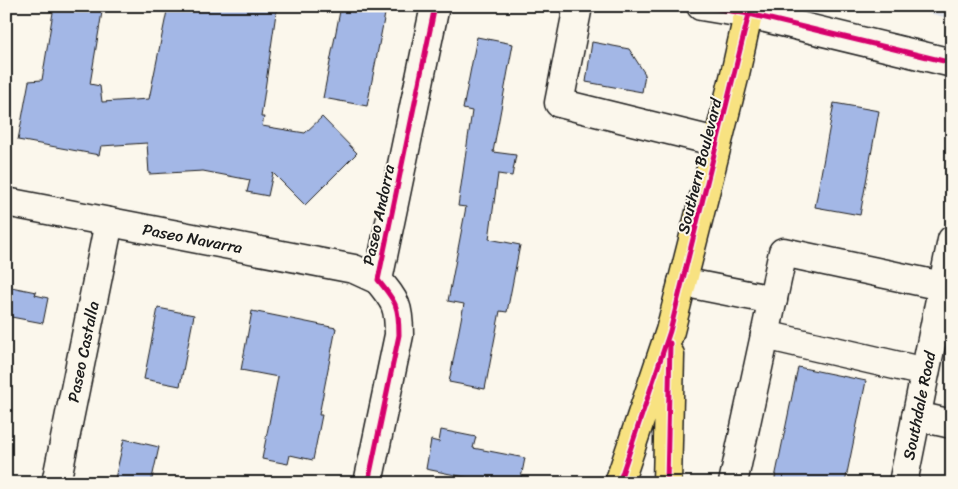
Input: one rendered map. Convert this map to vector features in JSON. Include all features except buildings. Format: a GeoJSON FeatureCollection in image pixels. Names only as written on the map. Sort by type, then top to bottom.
{"type":"FeatureCollection","features":[{"type":"Feature","properties":{"kind":"main road","name":"Southern Boulevard"},"geometry":{"type":"LineString","coordinates":[[619,483],[670,331],[750,10]]}},
{"type":"Feature","properties":{"kind":"main road","name":"Southern Boulevard"},"geometry":{"type":"LineString","coordinates":[[667,483],[670,331]]}},
{"type":"Feature","properties":{"kind":"street","name":"Paseo Andorra"},"geometry":{"type":"LineString","coordinates":[[368,483],[399,335],[399,317],[394,299],[378,280],[434,6]]}},
{"type":"Feature","properties":{"kind":"street"},"geometry":{"type":"LineString","coordinates":[[578,6],[559,103],[717,142]]}},
{"type":"Feature","properties":{"kind":"street"},"geometry":{"type":"LineString","coordinates":[[701,6],[750,10],[952,62]]}},
{"type":"Feature","properties":{"kind":"street","name":"Paseo Navarra"},"geometry":{"type":"LineString","coordinates":[[6,202],[354,269],[378,280]]}},
{"type":"Feature","properties":{"kind":"street","name":"Paseo Castalla"},"geometry":{"type":"LineString","coordinates":[[56,483],[109,222]]}},
{"type":"Feature","properties":{"kind":"street","name":"Southdale Road"},"geometry":{"type":"LineString","coordinates":[[903,483],[925,372],[944,298],[952,240]]}},
{"type":"Feature","properties":{"kind":"street"},"geometry":{"type":"LineString","coordinates":[[733,483],[783,252],[944,298]]}},
{"type":"Feature","properties":{"kind":"street"},"geometry":{"type":"LineString","coordinates":[[682,282],[773,300]]}},
{"type":"Feature","properties":{"kind":"street"},"geometry":{"type":"LineString","coordinates":[[765,334],[925,372]]}},
{"type":"Feature","properties":{"kind":"street"},"geometry":{"type":"LineString","coordinates":[[916,416],[952,424]]}},
{"type":"Feature","properties":{"kind":"shaded area"},"geometry":{"type":"Polygon","coordinates":[[[900,6],[952,6],[952,19],[900,6]]]}},
{"type":"Feature","properties":{"kind":"cycle path"},"geometry":{"type":"LineString","coordinates":[[368,483],[399,335],[398,317],[393,299],[378,280],[435,6]]}},
{"type":"Feature","properties":{"kind":"cycle path"},"geometry":{"type":"LineString","coordinates":[[701,6],[749,14],[952,63]]}},
{"type":"Feature","properties":{"kind":"cycle path"},"geometry":{"type":"LineString","coordinates":[[619,483],[670,331],[749,14]]}},
{"type":"Feature","properties":{"kind":"cycle path"},"geometry":{"type":"LineString","coordinates":[[667,483],[670,343]]}}]}
